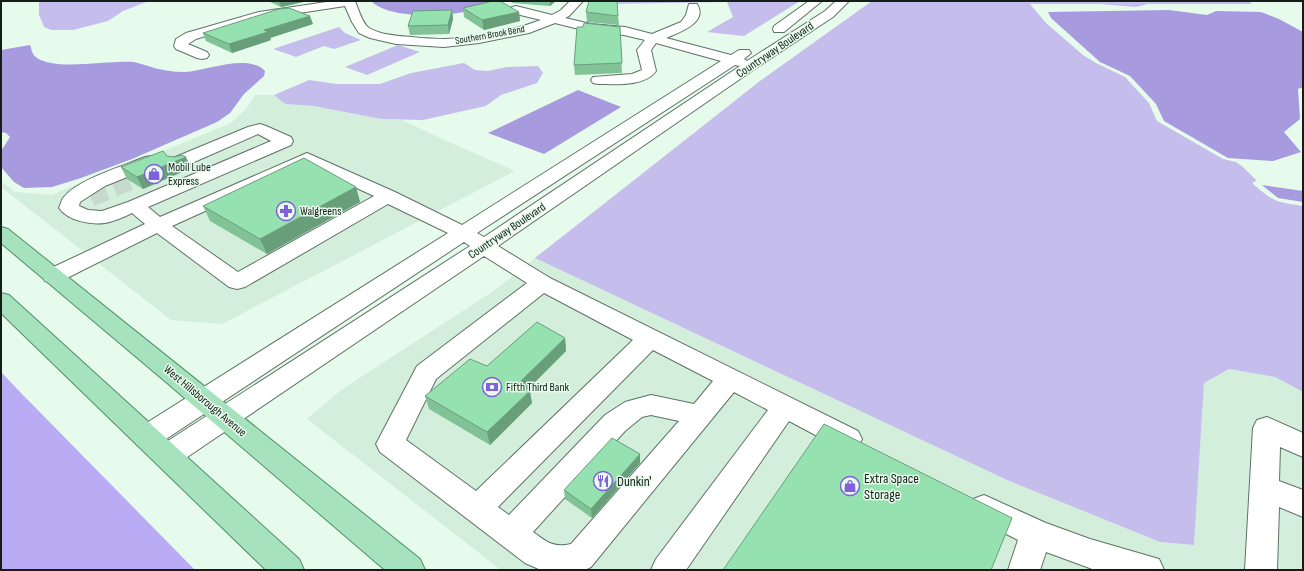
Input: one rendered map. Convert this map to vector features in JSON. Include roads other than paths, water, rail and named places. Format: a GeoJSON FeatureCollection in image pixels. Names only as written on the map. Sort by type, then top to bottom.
{"type":"FeatureCollection","features":[{"type":"Feature","properties":{"kind":"main road","name":"West Hillsborough Avenue"},"geometry":{"type":"LineString","coordinates":[[1,233],[204,399],[408,570]]}},
{"type":"Feature","properties":{"kind":"main road"},"geometry":{"type":"LineString","coordinates":[[1,300],[288,570]]}},
{"type":"Feature","properties":{"kind":"street","name":"Southern Brook Bend"},"geometry":{"type":"LineString","coordinates":[[349,2],[358,22],[364,30],[374,35],[396,40],[444,43],[479,39],[524,30],[554,19],[564,13],[577,1]]}},
{"type":"Feature","properties":{"kind":"street","name":"Countryway Boulevard"},"geometry":{"type":"LineString","coordinates":[[157,447],[204,399],[732,60],[798,16],[816,1]]}},
{"type":"Feature","properties":{"kind":"street","name":"Countryway Boulevard"},"geometry":{"type":"LineString","coordinates":[[157,447],[226,418],[485,246],[751,64],[829,14],[843,1]]}},
{"type":"Feature","properties":{"kind":"street"},"geometry":{"type":"LineString","coordinates":[[202,55],[181,46],[181,42],[191,36],[259,16],[316,11],[349,2]]}},
{"type":"Feature","properties":{"kind":"street"},"geometry":{"type":"LineString","coordinates":[[598,80],[644,76],[649,71],[644,50],[654,38],[688,23],[694,15],[693,7]]}},
{"type":"Feature","properties":{"kind":"street"},"geometry":{"type":"LineString","coordinates":[[516,10],[591,28],[626,31],[751,64]]}},
{"type":"Feature","properties":{"kind":"street"},"geometry":{"type":"LineString","coordinates":[[69,208],[84,216],[104,217],[135,206],[284,141],[260,129],[254,130],[179,162]]}},
{"type":"Feature","properties":{"kind":"street"},"geometry":{"type":"LineString","coordinates":[[69,208],[71,200],[82,192],[110,178],[167,155],[196,149],[206,150]]}},
{"type":"Feature","properties":{"kind":"street"},"geometry":{"type":"LineString","coordinates":[[53,276],[158,225],[307,158],[463,233],[542,283],[868,449]]}},
{"type":"Feature","properties":{"kind":"street"},"geometry":{"type":"LineString","coordinates":[[135,206],[158,225],[237,282],[388,196]]}},
{"type":"Feature","properties":{"kind":"street"},"geometry":{"type":"LineString","coordinates":[[69,208],[91,198]]}},
{"type":"Feature","properties":{"kind":"street"},"geometry":{"type":"LineString","coordinates":[[542,283],[426,373],[390,444],[536,552],[559,562],[580,556],[730,379]]}},
{"type":"Feature","properties":{"kind":"street"},"geometry":{"type":"LineString","coordinates":[[478,509],[650,338]]}},
{"type":"Feature","properties":{"kind":"street"},"geometry":{"type":"LineString","coordinates":[[512,534],[615,423],[634,409],[651,405],[699,416]]}},
{"type":"Feature","properties":{"kind":"street"},"geometry":{"type":"LineString","coordinates":[[668,570],[785,407]]}},
{"type":"Feature","properties":{"kind":"street"},"geometry":{"type":"LineString","coordinates":[[1261,570],[1267,428],[1303,446]]}},
{"type":"Feature","properties":{"kind":"street"},"geometry":{"type":"LineString","coordinates":[[1265,488],[1303,504]]}},
{"type":"Feature","properties":{"kind":"street"},"geometry":{"type":"LineString","coordinates":[[965,498],[1036,534],[1090,554],[1140,569]]}},
{"type":"Feature","properties":{"kind":"street"},"geometry":{"type":"LineString","coordinates":[[1024,570],[1036,534]]}},
{"type":"Feature","properties":{"kind":"tunnel"},"geometry":{"type":"LineString","coordinates":[[91,198],[159,170]]}},
{"type":"Feature","properties":{"kind":"place","name":"Mobil Lube Express"},"geometry":{"type":"Point","coordinates":[154,174]}},
{"type":"Feature","properties":{"kind":"place","name":"Walgreens"},"geometry":{"type":"Point","coordinates":[286,211]}},
{"type":"Feature","properties":{"kind":"place","name":"Fifth Third Bank"},"geometry":{"type":"Point","coordinates":[492,387]}},
{"type":"Feature","properties":{"kind":"place","name":"Dunkin'"},"geometry":{"type":"Point","coordinates":[603,481]}},
{"type":"Feature","properties":{"kind":"place","name":"Extra Space Storage"},"geometry":{"type":"Point","coordinates":[850,486]}}]}
